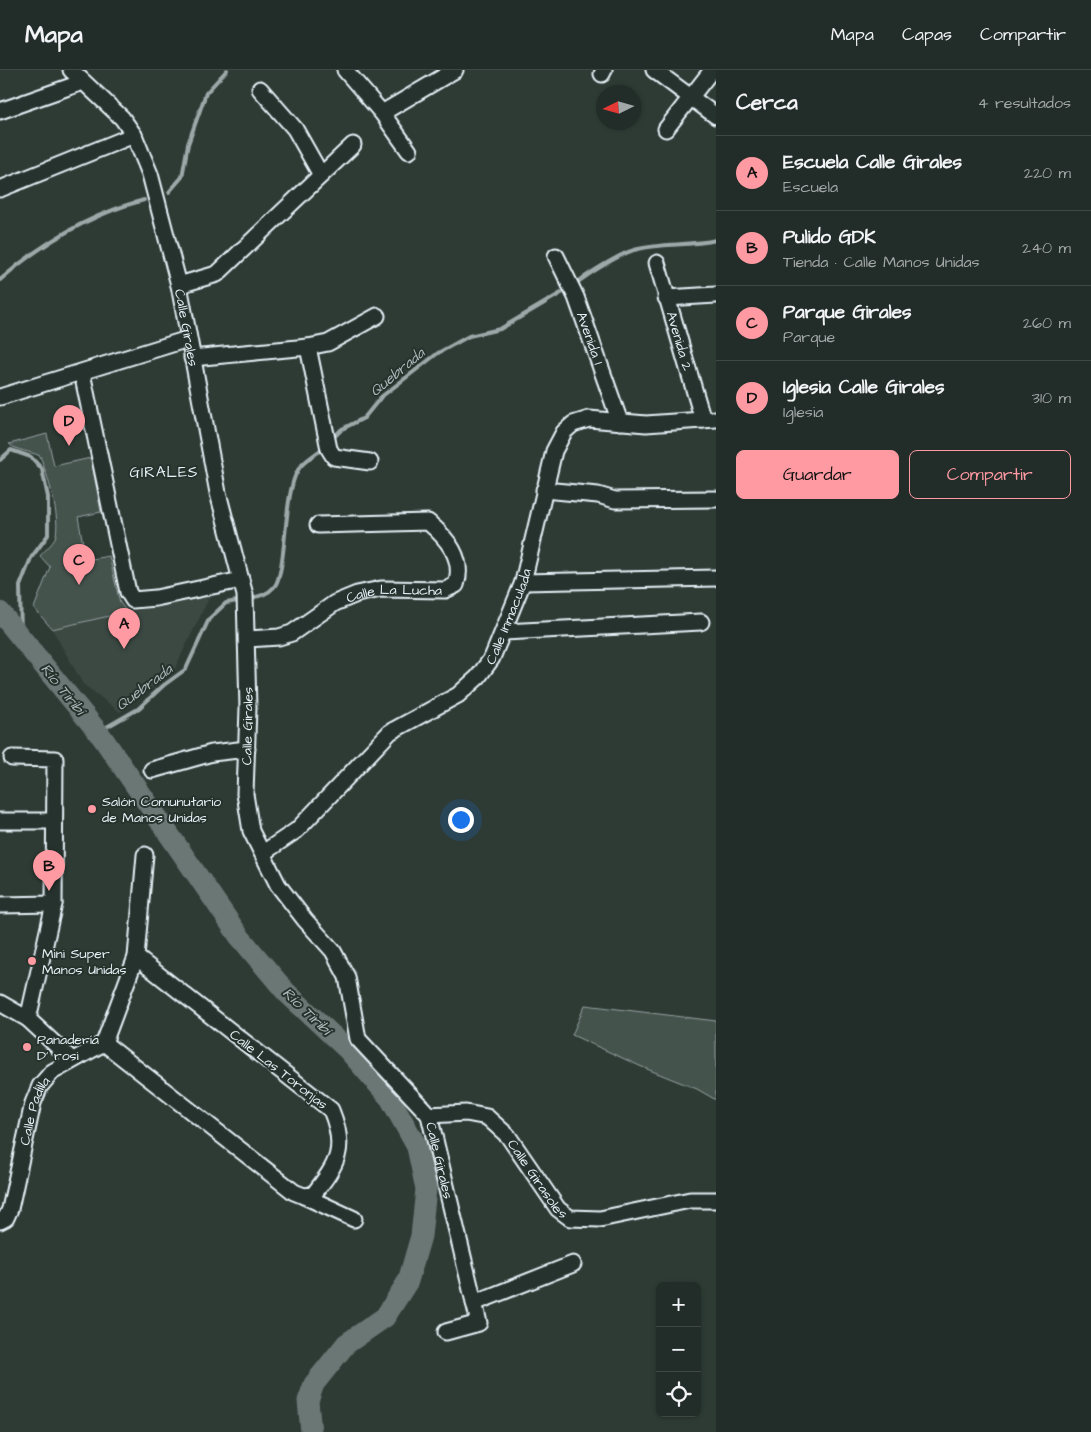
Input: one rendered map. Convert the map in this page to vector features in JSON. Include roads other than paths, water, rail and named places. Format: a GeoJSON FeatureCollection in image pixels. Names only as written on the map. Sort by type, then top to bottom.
{"type":"FeatureCollection","features":[{"type":"Feature","properties":{"kind":"street","name":"Calle Girales"},"geometry":{"type":"LineString","coordinates":[[72,70],[122,118],[134,135],[150,174],[179,285],[218,493],[245,595],[247,639],[245,794],[251,831],[278,885],[333,951],[342,968],[351,994],[358,1039],[429,1115],[479,1323],[446,1332]]}},
{"type":"Feature","properties":{"kind":"street"},"geometry":{"type":"LineString","coordinates":[[345,70],[382,113],[409,151]]}},
{"type":"Feature","properties":{"kind":"street"},"geometry":{"type":"LineString","coordinates":[[382,113],[455,70]]}},
{"type":"Feature","properties":{"kind":"street"},"geometry":{"type":"LineString","coordinates":[[654,70],[716,116]]}},
{"type":"Feature","properties":{"kind":"street"},"geometry":{"type":"LineString","coordinates":[[666,130],[712,70]]}},
{"type":"Feature","properties":{"kind":"street"},"geometry":{"type":"LineString","coordinates":[[0,111],[83,82]]}},
{"type":"Feature","properties":{"kind":"street"},"geometry":{"type":"LineString","coordinates":[[260,89],[295,129],[321,175]]}},
{"type":"Feature","properties":{"kind":"street"},"geometry":{"type":"LineString","coordinates":[[0,189],[134,135]]}},
{"type":"Feature","properties":{"kind":"street"},"geometry":{"type":"LineString","coordinates":[[179,285],[217,274],[353,145]]}},
{"type":"Feature","properties":{"kind":"street","name":"Avenida 1"},"geometry":{"type":"LineString","coordinates":[[556,256],[576,298],[620,422]]}},
{"type":"Feature","properties":{"kind":"street","name":"Avenida 2"},"geometry":{"type":"LineString","coordinates":[[657,263],[666,298],[712,418]]}},
{"type":"Feature","properties":{"kind":"street"},"geometry":{"type":"LineString","coordinates":[[666,298],[716,294]]}},
{"type":"Feature","properties":{"kind":"street"},"geometry":{"type":"LineString","coordinates":[[192,358],[308,347],[328,343],[377,316]]}},
{"type":"Feature","properties":{"kind":"street"},"geometry":{"type":"LineString","coordinates":[[0,397],[188,339]]}},
{"type":"Feature","properties":{"kind":"street"},"geometry":{"type":"LineString","coordinates":[[308,347],[329,449],[334,457],[370,462]]}},
{"type":"Feature","properties":{"kind":"street"},"geometry":{"type":"LineString","coordinates":[[82,373],[128,592],[133,600],[156,598],[241,580]]}},
{"type":"Feature","properties":{"kind":"street","name":"Calle Inmaculada"},"geometry":{"type":"LineString","coordinates":[[263,853],[297,830],[390,732],[458,695],[478,677],[492,658],[524,582],[554,451],[564,432],[573,424],[589,419],[666,424],[712,418]]}},
{"type":"Feature","properties":{"kind":"street"},"geometry":{"type":"LineString","coordinates":[[544,490],[598,495],[615,500],[716,499]]}},
{"type":"Feature","properties":{"kind":"street","name":"Calle La Lucha"},"geometry":{"type":"LineString","coordinates":[[247,639],[279,637],[292,633],[335,603],[357,594],[381,590],[445,590],[456,585],[460,574],[459,562],[438,530],[428,522],[318,525]]}},
{"type":"Feature","properties":{"kind":"street"},"geometry":{"type":"LineString","coordinates":[[524,582],[716,578]]}},
{"type":"Feature","properties":{"kind":"street"},"geometry":{"type":"LineString","coordinates":[[504,632],[701,622]]}},
{"type":"Feature","properties":{"kind":"street"},"geometry":{"type":"LineString","coordinates":[[152,770],[212,753],[247,749]]}},
{"type":"Feature","properties":{"kind":"street"},"geometry":{"type":"LineString","coordinates":[[12,758],[55,759],[53,821],[54,904],[28,1019]]}},
{"type":"Feature","properties":{"kind":"street"},"geometry":{"type":"LineString","coordinates":[[0,821],[53,821]]}},
{"type":"Feature","properties":{"kind":"street"},"geometry":{"type":"LineString","coordinates":[[145,855],[136,957],[104,1043],[294,1192],[354,1219]]}},
{"type":"Feature","properties":{"kind":"street"},"geometry":{"type":"LineString","coordinates":[[0,905],[54,904]]}},
{"type":"Feature","properties":{"kind":"street","name":"Calle Las Toronjas"},"geometry":{"type":"LineString","coordinates":[[136,957],[331,1110],[337,1124],[340,1145],[338,1159],[313,1195],[304,1196]]}},
{"type":"Feature","properties":{"kind":"street"},"geometry":{"type":"LineString","coordinates":[[0,1003],[28,1019],[72,1060]]}},
{"type":"Feature","properties":{"kind":"street","name":"Calle Padilla"},"geometry":{"type":"LineString","coordinates":[[0,1222],[6,1218],[10,1209],[33,1103],[40,1086],[52,1072],[104,1043]]}},
{"type":"Feature","properties":{"kind":"street","name":"Calle Girasoles"},"geometry":{"type":"LineString","coordinates":[[429,1115],[466,1113],[487,1117],[508,1136],[558,1209],[570,1218],[600,1219],[690,1200],[716,1200]]}},
{"type":"Feature","properties":{"kind":"street"},"geometry":{"type":"LineString","coordinates":[[474,1303],[573,1264]]}},
{"type":"Feature","properties":{"kind":"waterway","name":"Quebrada"},"geometry":{"type":"LineString","coordinates":[[169,192],[182,177],[188,144],[206,93],[227,70]]}},
{"type":"Feature","properties":{"kind":"waterway","name":"Quebrada"},"geometry":{"type":"LineString","coordinates":[[0,280],[32,254],[67,232],[105,213],[144,200]]}},
{"type":"Feature","properties":{"kind":"waterway","name":"Quebrada"},"geometry":{"type":"LineString","coordinates":[[574,285],[605,264],[631,251],[648,247],[716,240]]}},
{"type":"Feature","properties":{"kind":"waterway","name":"Quebrada"},"geometry":{"type":"LineString","coordinates":[[331,440],[342,429],[364,418],[381,397],[438,353],[469,336],[500,329],[568,289]]}},
{"type":"Feature","properties":{"kind":"waterway","name":"Quebrada"},"geometry":{"type":"LineString","coordinates":[[250,598],[269,592],[278,579],[293,481],[300,467],[324,447]]}},
{"type":"Feature","properties":{"kind":"waterway"},"geometry":{"type":"LineString","coordinates":[[0,460],[11,450],[31,457],[42,469],[48,497],[48,535],[31,558],[20,586],[21,637]]}},
{"type":"Feature","properties":{"kind":"waterway","name":"Quebrada"},"geometry":{"type":"LineString","coordinates":[[98,732],[138,709],[164,685],[186,669],[209,619],[226,603],[243,600]]}},
{"type":"Feature","properties":{"kind":"waterway","name":"Río Tiribí"},"geometry":{"type":"LineString","coordinates":[[0,612],[102,737],[239,936],[286,992],[348,1050],[390,1098],[417,1147],[426,1189],[421,1236],[408,1281],[385,1317],[346,1344],[314,1384],[308,1401],[311,1432]]}},
{"type":"Feature","properties":{"kind":"place","name":"Iglesia Calle Girales"},"geometry":{"type":"Point","coordinates":[69,446]}},
{"type":"Feature","properties":{"kind":"place","name":"Parque Girales"},"geometry":{"type":"Point","coordinates":[79,585]}},
{"type":"Feature","properties":{"kind":"place","name":"Escuela Calle Girales"},"geometry":{"type":"Point","coordinates":[124,649]}},
{"type":"Feature","properties":{"kind":"place","name":"Salón Comunutario de Manos Unidas"},"geometry":{"type":"Point","coordinates":[92,809]}},
{"type":"Feature","properties":{"kind":"place","name":"Pulido GDK"},"geometry":{"type":"Point","coordinates":[49,891]}},
{"type":"Feature","properties":{"kind":"place","name":"Mini Super Manos Unidas"},"geometry":{"type":"Point","coordinates":[32,961]}},
{"type":"Feature","properties":{"kind":"place","name":"Panadería D' rosi"},"geometry":{"type":"Point","coordinates":[27,1047]}},
{"type":"Feature","properties":{"kind":"district","name":"GIRALES"},"geometry":{"type":"Point","coordinates":[164,472]}}]}
